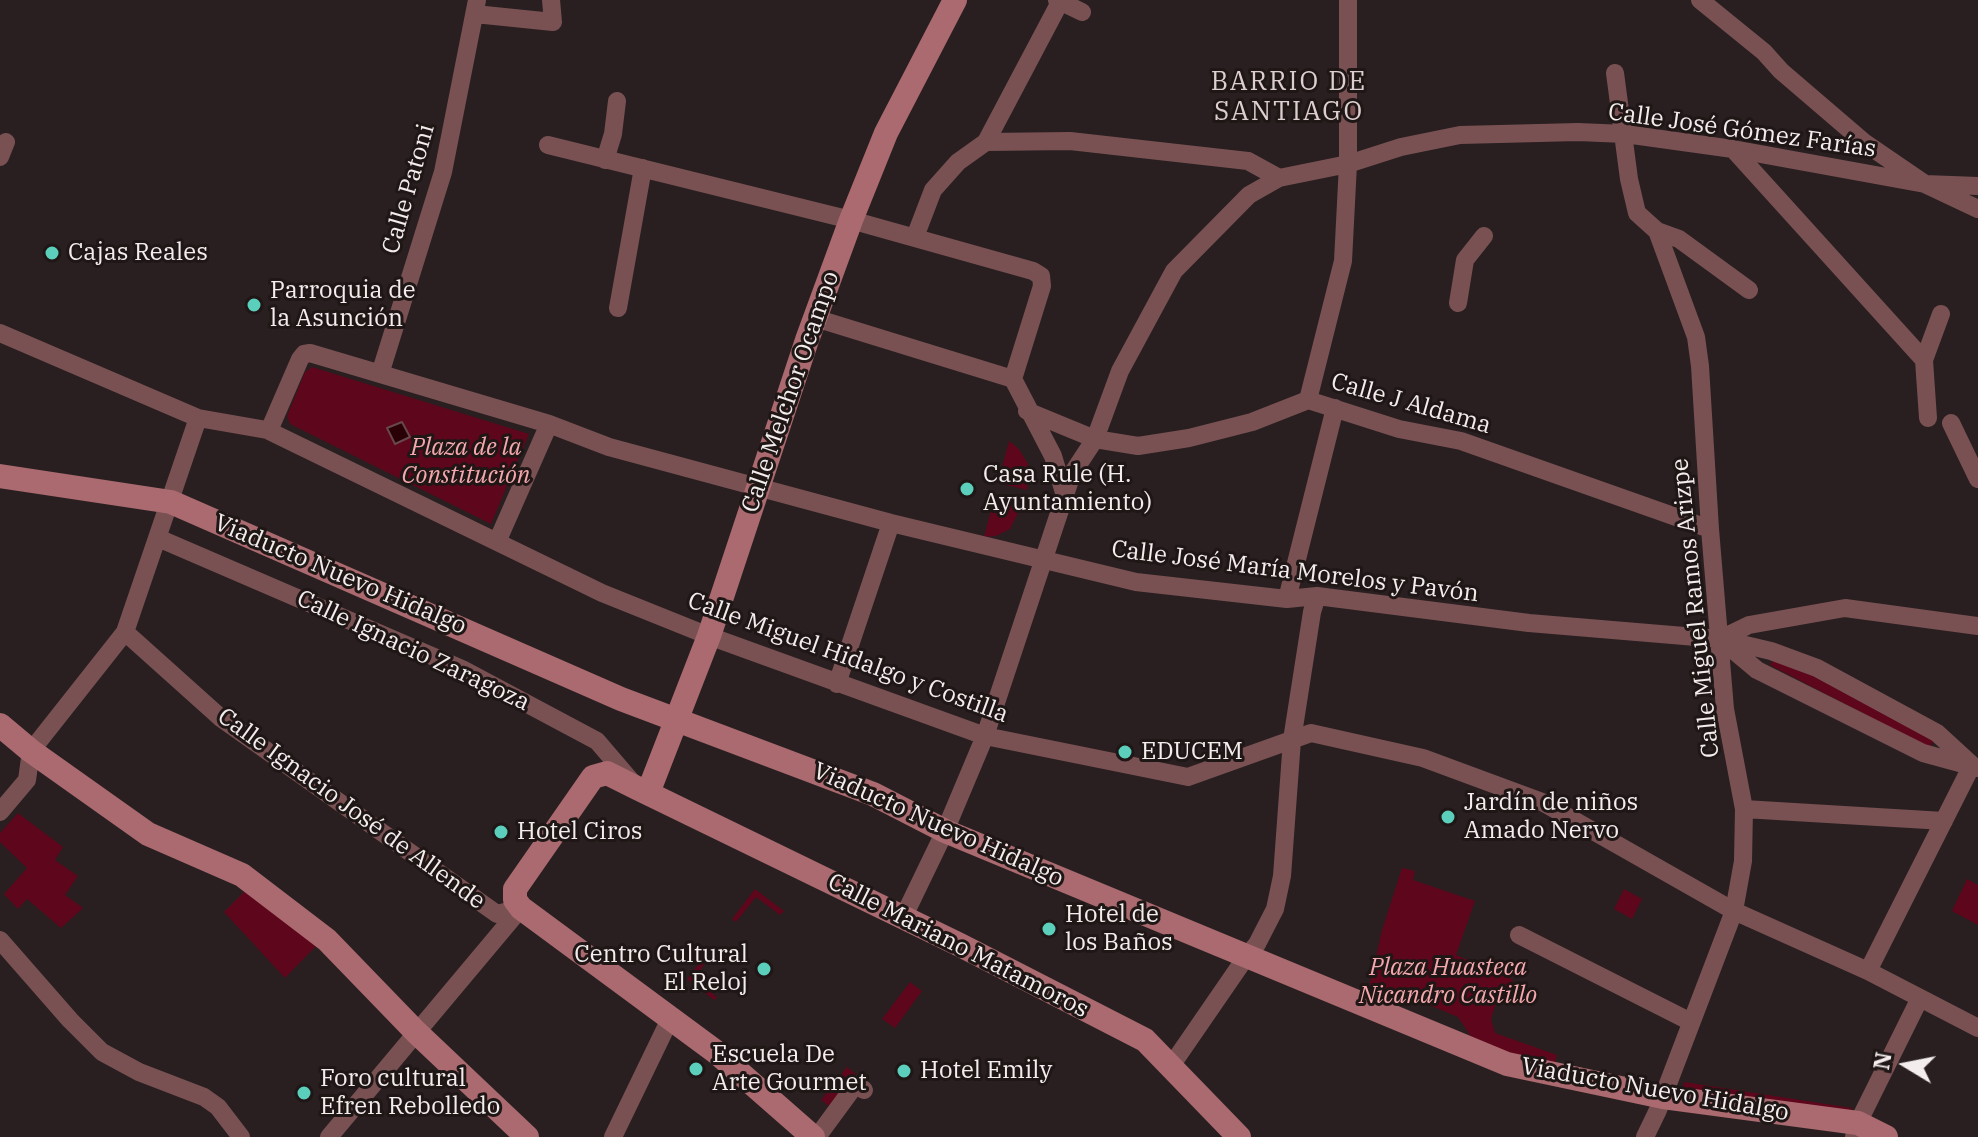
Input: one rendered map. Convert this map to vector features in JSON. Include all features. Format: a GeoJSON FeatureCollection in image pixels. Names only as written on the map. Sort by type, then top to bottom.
{"type":"FeatureCollection","features":[{"type":"Feature","properties":{"kind":"street"},"geometry":{"type":"LineString","coordinates":[[476,7],[553,22],[551,0]]}},
{"type":"Feature","properties":{"kind":"street","name":"Calle Melchor Ocampo"},"geometry":{"type":"LineString","coordinates":[[643,790],[678,719],[709,636],[815,318],[851,220],[886,133],[955,0]]}},
{"type":"Feature","properties":{"kind":"street"},"geometry":{"type":"LineString","coordinates":[[1308,400],[1343,261],[1348,164],[1348,0]]}},
{"type":"Feature","properties":{"kind":"street"},"geometry":{"type":"LineString","coordinates":[[1700,0],[1764,52],[1781,71],[1865,143],[1925,184],[1978,209]]}},
{"type":"Feature","properties":{"kind":"street"},"geometry":{"type":"LineString","coordinates":[[915,237],[933,190],[958,162],[986,142],[1059,1],[1082,12]]}},
{"type":"Feature","properties":{"kind":"street","name":"Calle Patoni"},"geometry":{"type":"LineString","coordinates":[[380,374],[443,172],[476,7]]}},
{"type":"Feature","properties":{"kind":"street","name":"Calle Miguel Ramos Arizpe"},"geometry":{"type":"LineString","coordinates":[[1615,73],[1629,179],[1637,213],[1657,231],[1696,337],[1725,709],[1744,809],[1743,861],[1734,911],[1645,1137]]}},
{"type":"Feature","properties":{"kind":"street"},"geometry":{"type":"LineString","coordinates":[[605,160],[613,134],[617,101]]}},
{"type":"Feature","properties":{"kind":"street","name":"Calle José Gómez Farías"},"geometry":{"type":"LineString","coordinates":[[1279,178],[1460,135],[1578,132],[1625,134],[1733,149],[1925,184]]}},
{"type":"Feature","properties":{"kind":"street"},"geometry":{"type":"LineString","coordinates":[[986,142],[1070,141],[1248,161],[1279,178]]}},
{"type":"Feature","properties":{"kind":"street"},"geometry":{"type":"LineString","coordinates":[[548,145],[915,237],[1033,271],[1041,276],[1042,286],[1013,379],[1053,456],[1065,496]]}},
{"type":"Feature","properties":{"kind":"street"},"geometry":{"type":"LineString","coordinates":[[1733,149],[1924,360]]}},
{"type":"Feature","properties":{"kind":"street"},"geometry":{"type":"LineString","coordinates":[[618,308],[643,168]]}},
{"type":"Feature","properties":{"kind":"street"},"geometry":{"type":"LineString","coordinates":[[903,918],[945,831],[985,736],[1072,474],[1095,439],[1120,371],[1174,271],[1249,195],[1279,178]]}},
{"type":"Feature","properties":{"kind":"street"},"geometry":{"type":"LineString","coordinates":[[1925,184],[1978,186]]}},
{"type":"Feature","properties":{"kind":"street"},"geometry":{"type":"LineString","coordinates":[[1657,231],[1679,239],[1749,290]]}},
{"type":"Feature","properties":{"kind":"street"},"geometry":{"type":"LineString","coordinates":[[1458,303],[1465,260],[1484,236]]}},
{"type":"Feature","properties":{"kind":"street"},"geometry":{"type":"LineString","coordinates":[[1928,418],[1924,360],[1941,314]]}},
{"type":"Feature","properties":{"kind":"street"},"geometry":{"type":"LineString","coordinates":[[815,318],[1013,379]]}},
{"type":"Feature","properties":{"kind":"street","name":"Calle Miguel Hidalgo y Costilla"},"geometry":{"type":"LineString","coordinates":[[0,333],[198,418],[267,430],[602,593],[837,684],[985,736],[1188,777],[1311,733],[1423,758],[1528,797],[1734,911],[1868,971],[1978,1028]]}},
{"type":"Feature","properties":{"kind":"street","name":"Calle José María Morelos y Pavón"},"geometry":{"type":"LineString","coordinates":[[267,430],[304,354],[310,353],[549,424],[609,447],[891,523],[1136,582],[1287,599],[1317,596],[1529,623],[1720,639],[1771,651],[1817,668],[1937,733],[1975,766]]}},
{"type":"Feature","properties":{"kind":"street","name":"Calle J Aldama"},"geometry":{"type":"LineString","coordinates":[[1027,411],[1095,439],[1138,446],[1189,438],[1252,422],[1308,400],[1399,429],[1461,441],[1710,529]]}},
{"type":"Feature","properties":{"kind":"street"},"geometry":{"type":"LineString","coordinates":[[1287,599],[1335,408]]}},
{"type":"Feature","properties":{"kind":"street"},"geometry":{"type":"LineString","coordinates":[[0,812],[27,780],[31,751],[125,632],[198,418]]}},
{"type":"Feature","properties":{"kind":"street"},"geometry":{"type":"LineString","coordinates":[[1951,423],[1978,479]]}},
{"type":"Feature","properties":{"kind":"street"},"geometry":{"type":"LineString","coordinates":[[497,542],[549,424]]}},
{"type":"Feature","properties":{"kind":"street","name":"Viaducto Nuevo Hidalgo"},"geometry":{"type":"LineString","coordinates":[[0,476],[171,502],[621,699],[873,794],[945,831],[1507,1064],[1663,1097],[1886,1137]]}},
{"type":"Feature","properties":{"kind":"street"},"geometry":{"type":"LineString","coordinates":[[837,684],[891,523]]}},
{"type":"Feature","properties":{"kind":"street","name":"Calle Ignacio Zaragoza"},"geometry":{"type":"LineString","coordinates":[[158,538],[462,669],[597,741],[643,790]]}},
{"type":"Feature","properties":{"kind":"street"},"geometry":{"type":"LineString","coordinates":[[1171,1066],[1257,944],[1275,909],[1292,740],[1317,596]]}},
{"type":"Feature","properties":{"kind":"street"},"geometry":{"type":"LineString","coordinates":[[1868,971],[1975,766],[1923,753],[1757,670],[1720,639],[1749,625],[1845,608],[1978,626]]}},
{"type":"Feature","properties":{"kind":"street","name":"Calle Ignacio José de Allende"},"geometry":{"type":"LineString","coordinates":[[125,632],[222,719],[497,914],[521,908],[716,1052],[815,1137]]}},
{"type":"Feature","properties":{"kind":"street"},"geometry":{"type":"LineString","coordinates":[[0,725],[31,751],[148,834],[242,875],[327,940],[416,1032],[527,1137]]}},
{"type":"Feature","properties":{"kind":"street","name":"Calle Mariano Matamoros"},"geometry":{"type":"LineString","coordinates":[[521,908],[515,900],[515,889],[593,777],[607,773],[1145,1040],[1239,1137]]}},
{"type":"Feature","properties":{"kind":"street"},"geometry":{"type":"LineString","coordinates":[[1744,809],[1944,821]]}},
{"type":"Feature","properties":{"kind":"street"},"geometry":{"type":"LineString","coordinates":[[329,1137],[521,908]]}},
{"type":"Feature","properties":{"kind":"street"},"geometry":{"type":"LineString","coordinates":[[1519,935],[1691,1022]]}},
{"type":"Feature","properties":{"kind":"street"},"geometry":{"type":"LineString","coordinates":[[0,940],[102,1052],[139,1072],[204,1097],[218,1107],[238,1135]]}},
{"type":"Feature","properties":{"kind":"street"},"geometry":{"type":"LineString","coordinates":[[1856,1130],[1919,1000]]}},
{"type":"Feature","properties":{"kind":"street"},"geometry":{"type":"LineString","coordinates":[[613,1137],[671,1017]]}},
{"type":"Feature","properties":{"kind":"street"},"geometry":{"type":"LineString","coordinates":[[815,1137],[856,1084],[864,1090]]}},
{"type":"Feature","properties":{"kind":"green space","name":"Plaza de la Constitución"},"geometry":{"type":"Polygon","coordinates":[[[312,367],[529,434],[491,524],[290,424],[287,416],[305,372],[312,367]]]}},
{"type":"Feature","properties":{"kind":"green space"},"geometry":{"type":"Polygon","coordinates":[[[1009,441],[1019,449],[1028,464],[1027,490],[998,483],[1009,441]]]}},
{"type":"Feature","properties":{"kind":"green space"},"geometry":{"type":"Polygon","coordinates":[[[995,495],[1023,503],[1010,529],[996,536],[984,537],[995,495]]]}},
{"type":"Feature","properties":{"kind":"green space"},"geometry":{"type":"Polygon","coordinates":[[[1775,656],[1934,740],[1930,748],[1770,665],[1775,656]]]}},
{"type":"Feature","properties":{"kind":"green space"},"geometry":{"type":"Polygon","coordinates":[[[18,813],[63,847],[55,860],[78,876],[65,895],[83,908],[61,928],[27,899],[18,909],[4,894],[27,868],[0,842],[0,833],[18,813]]]}},
{"type":"Feature","properties":{"kind":"green space","name":"Plaza Huasteca Nicandro Castillo"},"geometry":{"type":"Polygon","coordinates":[[[1402,868],[1415,871],[1413,880],[1475,901],[1456,955],[1512,979],[1518,1003],[1498,997],[1491,1019],[1495,1033],[1557,1055],[1555,1064],[1504,1051],[1472,1038],[1458,1017],[1396,991],[1379,996],[1368,992],[1382,930],[1402,868]]]}},
{"type":"Feature","properties":{"kind":"green space"},"geometry":{"type":"Polygon","coordinates":[[[1967,879],[1978,885],[1978,925],[1952,911],[1967,879]]]}},
{"type":"Feature","properties":{"kind":"green space"},"geometry":{"type":"Polygon","coordinates":[[[247,889],[316,946],[285,978],[224,912],[247,889]]]}},
{"type":"Feature","properties":{"kind":"green space"},"geometry":{"type":"Polygon","coordinates":[[[755,889],[784,911],[780,915],[756,897],[736,922],[732,919],[755,889]]]}},
{"type":"Feature","properties":{"kind":"green space"},"geometry":{"type":"Polygon","coordinates":[[[1624,889],[1642,899],[1632,919],[1614,909],[1624,889]]]}},
{"type":"Feature","properties":{"kind":"green space"},"geometry":{"type":"Polygon","coordinates":[[[710,949],[713,952],[694,979],[717,997],[714,1000],[687,979],[710,949]]]}},
{"type":"Feature","properties":{"kind":"green space"},"geometry":{"type":"Polygon","coordinates":[[[910,982],[922,991],[895,1028],[882,1019],[910,982]]]}},
{"type":"Feature","properties":{"kind":"green space"},"geometry":{"type":"Polygon","coordinates":[[[847,1067],[858,1076],[833,1109],[821,1100],[847,1067]]]}},
{"type":"Feature","properties":{"kind":"green space"},"geometry":{"type":"Polygon","coordinates":[[[1684,1082],[1852,1108],[1851,1111],[1682,1089],[1684,1082]]]}},
{"type":"Feature","properties":{"kind":"shaded area"},"geometry":{"type":"Polygon","coordinates":[[[402,422],[410,437],[395,444],[387,428],[402,422]]]}},
{"type":"Feature","properties":{"kind":"place","name":"Cajas Reales"},"geometry":{"type":"Point","coordinates":[52,253]}},
{"type":"Feature","properties":{"kind":"place","name":"Parroquia de la Asunción"},"geometry":{"type":"Point","coordinates":[254,305]}},
{"type":"Feature","properties":{"kind":"place","name":"Casa Rule (H. Ayuntamiento)"},"geometry":{"type":"Point","coordinates":[967,489]}},
{"type":"Feature","properties":{"kind":"place","name":"EDUCEM"},"geometry":{"type":"Point","coordinates":[1125,752]}},
{"type":"Feature","properties":{"kind":"place","name":"Jardín de niños Amado Nervo"},"geometry":{"type":"Point","coordinates":[1448,817]}},
{"type":"Feature","properties":{"kind":"place","name":"Hotel Ciros"},"geometry":{"type":"Point","coordinates":[501,832]}},
{"type":"Feature","properties":{"kind":"place","name":"Hotel de los Baños"},"geometry":{"type":"Point","coordinates":[1049,929]}},
{"type":"Feature","properties":{"kind":"place","name":"Centro Cultural El Reloj"},"geometry":{"type":"Point","coordinates":[764,969]}},
{"type":"Feature","properties":{"kind":"place","name":"Escuela De Arte Gourmet"},"geometry":{"type":"Point","coordinates":[696,1069]}},
{"type":"Feature","properties":{"kind":"place","name":"Hotel Emily"},"geometry":{"type":"Point","coordinates":[904,1071]}},
{"type":"Feature","properties":{"kind":"place","name":"Foro cultural Efren Rebolledo"},"geometry":{"type":"Point","coordinates":[304,1093]}},
{"type":"Feature","properties":{"kind":"district","name":"BARRIO DE SANTIAGO"},"geometry":{"type":"Point","coordinates":[1289,97]}}]}
